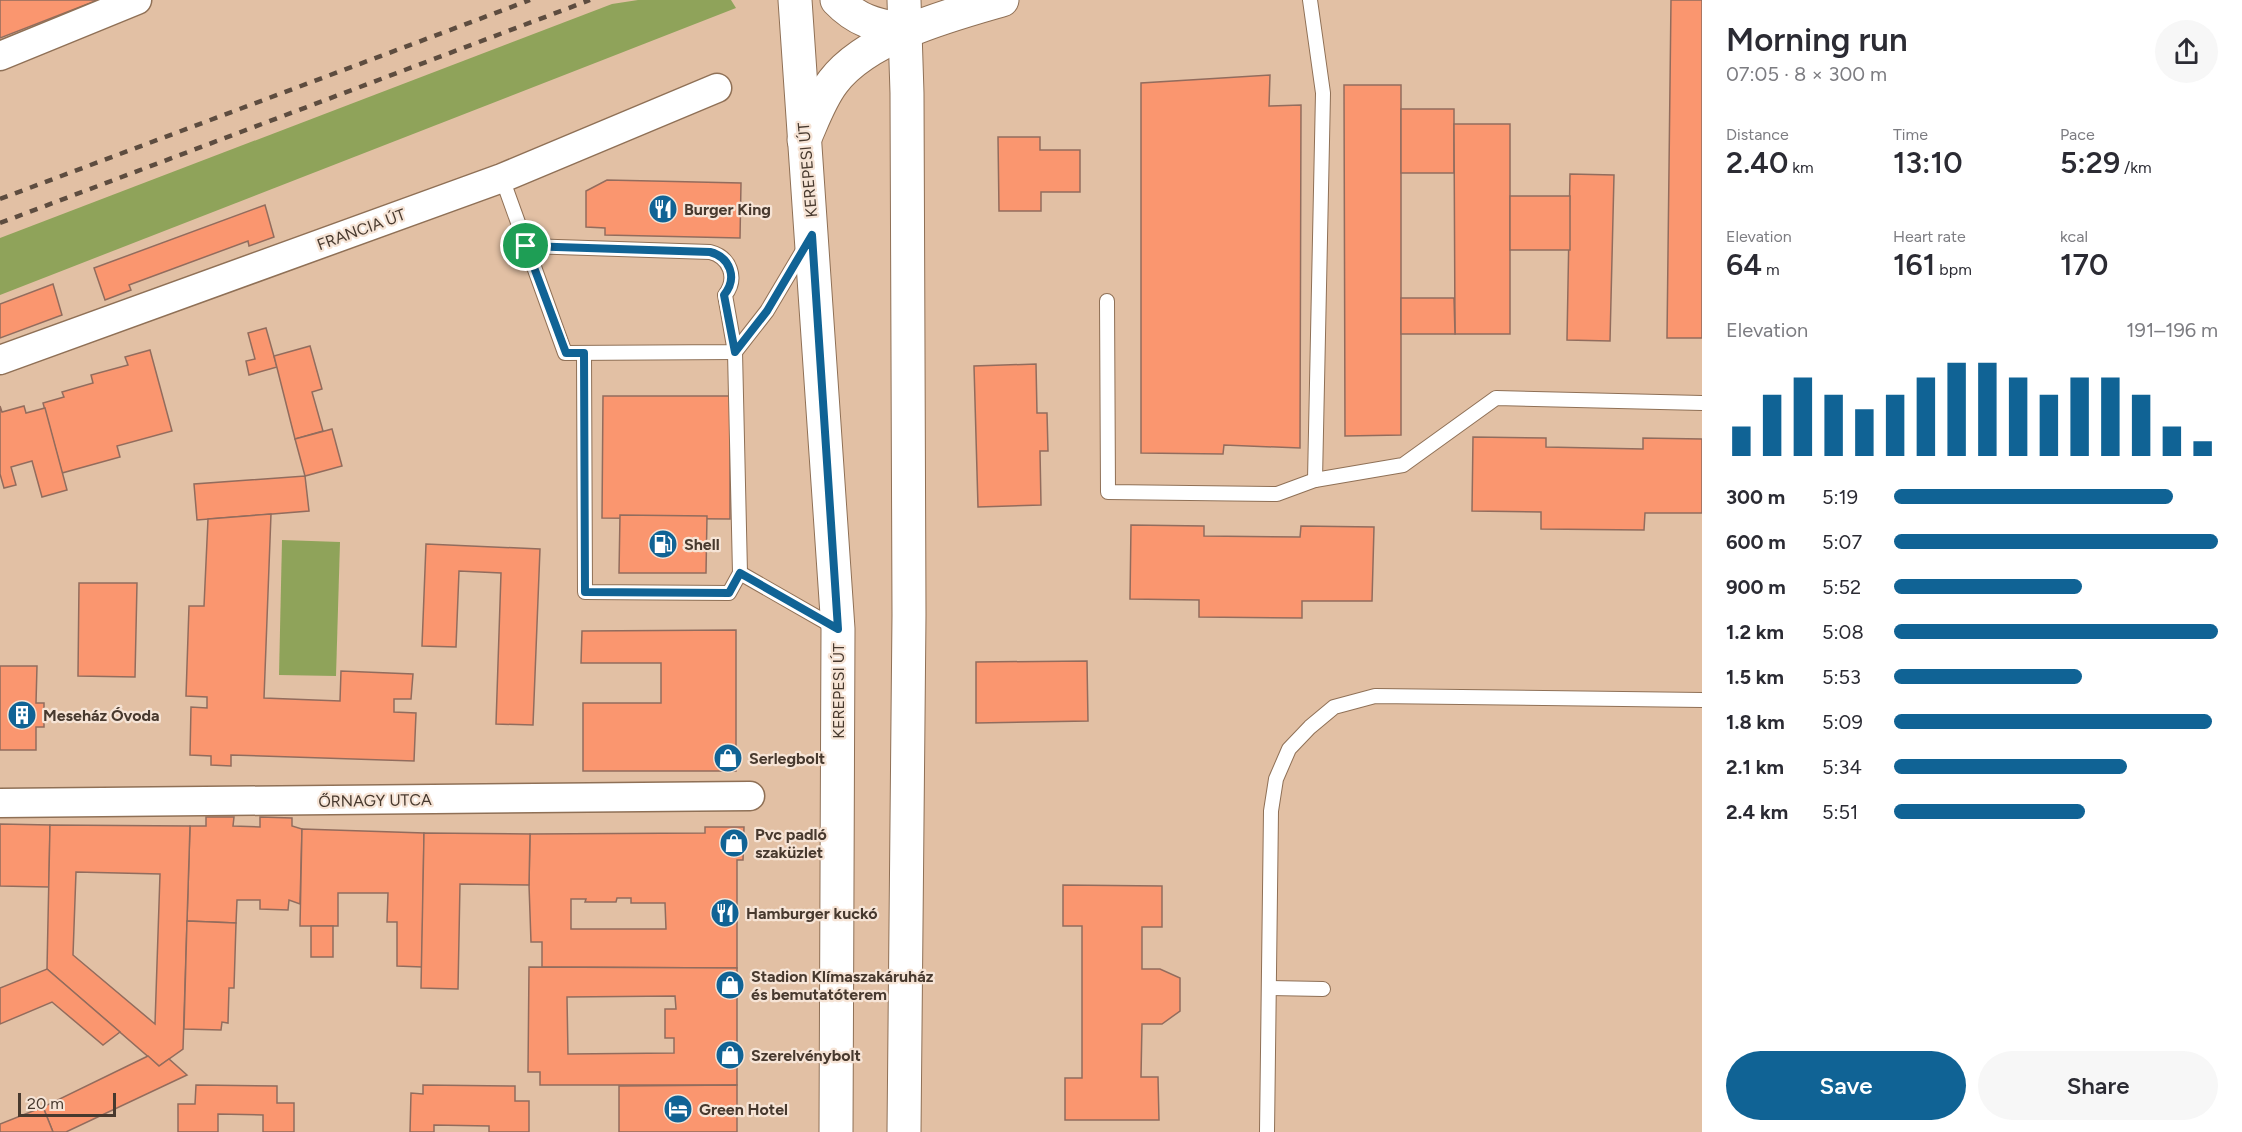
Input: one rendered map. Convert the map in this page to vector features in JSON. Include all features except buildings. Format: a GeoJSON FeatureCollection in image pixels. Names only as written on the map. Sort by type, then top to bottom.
{"type":"FeatureCollection","features":[{"type":"Feature","properties":{"kind":"main road","name":"KEREPESI ÚT"},"geometry":{"type":"LineString","coordinates":[[795,0],[838,629],[836,1132]]}},
{"type":"Feature","properties":{"kind":"main road"},"geometry":{"type":"LineString","coordinates":[[837,0],[846,9],[868,23],[991,1]]}},
{"type":"Feature","properties":{"kind":"main road"},"geometry":{"type":"LineString","coordinates":[[804,140],[819,104],[833,81],[904,15]]}},
{"type":"Feature","properties":{"kind":"main road"},"geometry":{"type":"LineString","coordinates":[[904,15],[907,93],[909,627],[904,1132]]}},
{"type":"Feature","properties":{"kind":"street"},"geometry":{"type":"LineString","coordinates":[[0,56],[137,0]]}},
{"type":"Feature","properties":{"kind":"street","name":"FRANCIA ÚT"},"geometry":{"type":"LineString","coordinates":[[0,360],[502,178],[717,88]]}},
{"type":"Feature","properties":{"kind":"street","name":"ŐRNAGY UTCA"},"geometry":{"type":"LineString","coordinates":[[0,803],[750,796]]}},
{"type":"Feature","properties":{"kind":"lane"},"geometry":{"type":"LineString","coordinates":[[1310,0],[1323,93],[1315,480]]}},
{"type":"Feature","properties":{"kind":"lane"},"geometry":{"type":"LineString","coordinates":[[502,178],[566,353],[735,352]]}},
{"type":"Feature","properties":{"kind":"lane"},"geometry":{"type":"LineString","coordinates":[[735,352],[767,311],[812,235]]}},
{"type":"Feature","properties":{"kind":"lane"},"geometry":{"type":"LineString","coordinates":[[526,246],[710,252],[727,261],[732,283],[724,295],[735,352],[740,573],[729,593],[585,592],[584,353]]}},
{"type":"Feature","properties":{"kind":"lane"},"geometry":{"type":"LineString","coordinates":[[1107,301],[1108,492],[1277,494],[1315,480],[1403,465],[1496,398],[1702,403]]}},
{"type":"Feature","properties":{"kind":"lane"},"geometry":{"type":"LineString","coordinates":[[740,573],[838,629]]}},
{"type":"Feature","properties":{"kind":"lane"},"geometry":{"type":"LineString","coordinates":[[1268,1132],[1271,812],[1276,779],[1289,749],[1310,727],[1334,707],[1375,696],[1702,700]]}},
{"type":"Feature","properties":{"kind":"lane"},"geometry":{"type":"LineString","coordinates":[[1269,988],[1323,989]]}},
{"type":"Feature","properties":{"kind":"green space"},"geometry":{"type":"Polygon","coordinates":[[[638,0],[731,0],[736,8],[0,295],[0,238],[612,4],[638,0]]]}},
{"type":"Feature","properties":{"kind":"green space"},"geometry":{"type":"Polygon","coordinates":[[[282,540],[340,542],[336,676],[279,675],[282,540]]]}},
{"type":"Feature","properties":{"kind":"railway"},"geometry":{"type":"LineString","coordinates":[[0,199],[530,0]]}},
{"type":"Feature","properties":{"kind":"railway"},"geometry":{"type":"LineString","coordinates":[[0,223],[590,0]]}},
{"type":"Feature","properties":{"kind":"place","name":"Burger King"},"geometry":{"type":"Point","coordinates":[663,209]}},
{"type":"Feature","properties":{"kind":"place","name":"Shell"},"geometry":{"type":"Point","coordinates":[663,544]}},
{"type":"Feature","properties":{"kind":"place","name":"Meseház Óvoda"},"geometry":{"type":"Point","coordinates":[22,715]}},
{"type":"Feature","properties":{"kind":"place","name":"Serlegbolt"},"geometry":{"type":"Point","coordinates":[728,758]}},
{"type":"Feature","properties":{"kind":"place","name":"Pvc padló szaküzlet"},"geometry":{"type":"Point","coordinates":[734,843]}},
{"type":"Feature","properties":{"kind":"place","name":"Hamburger kuckó"},"geometry":{"type":"Point","coordinates":[725,913]}},
{"type":"Feature","properties":{"kind":"place","name":"Stadion Klímaszakáruház és bemutatóterem"},"geometry":{"type":"Point","coordinates":[730,985]}},
{"type":"Feature","properties":{"kind":"place","name":"Szerelvénybolt"},"geometry":{"type":"Point","coordinates":[730,1055]}},
{"type":"Feature","properties":{"kind":"place","name":"Green Hotel"},"geometry":{"type":"Point","coordinates":[678,1109]}},
{"type":"Feature","properties":{"kind":"route"},"geometry":{"type":"LineString","coordinates":[[812,235],[838,629],[740,573],[729,593],[585,592],[584,353],[566,353],[526,246],[710,252],[723,256],[730,267],[731,274],[732,283],[724,295],[735,352],[767,311],[812,235]]}}]}
